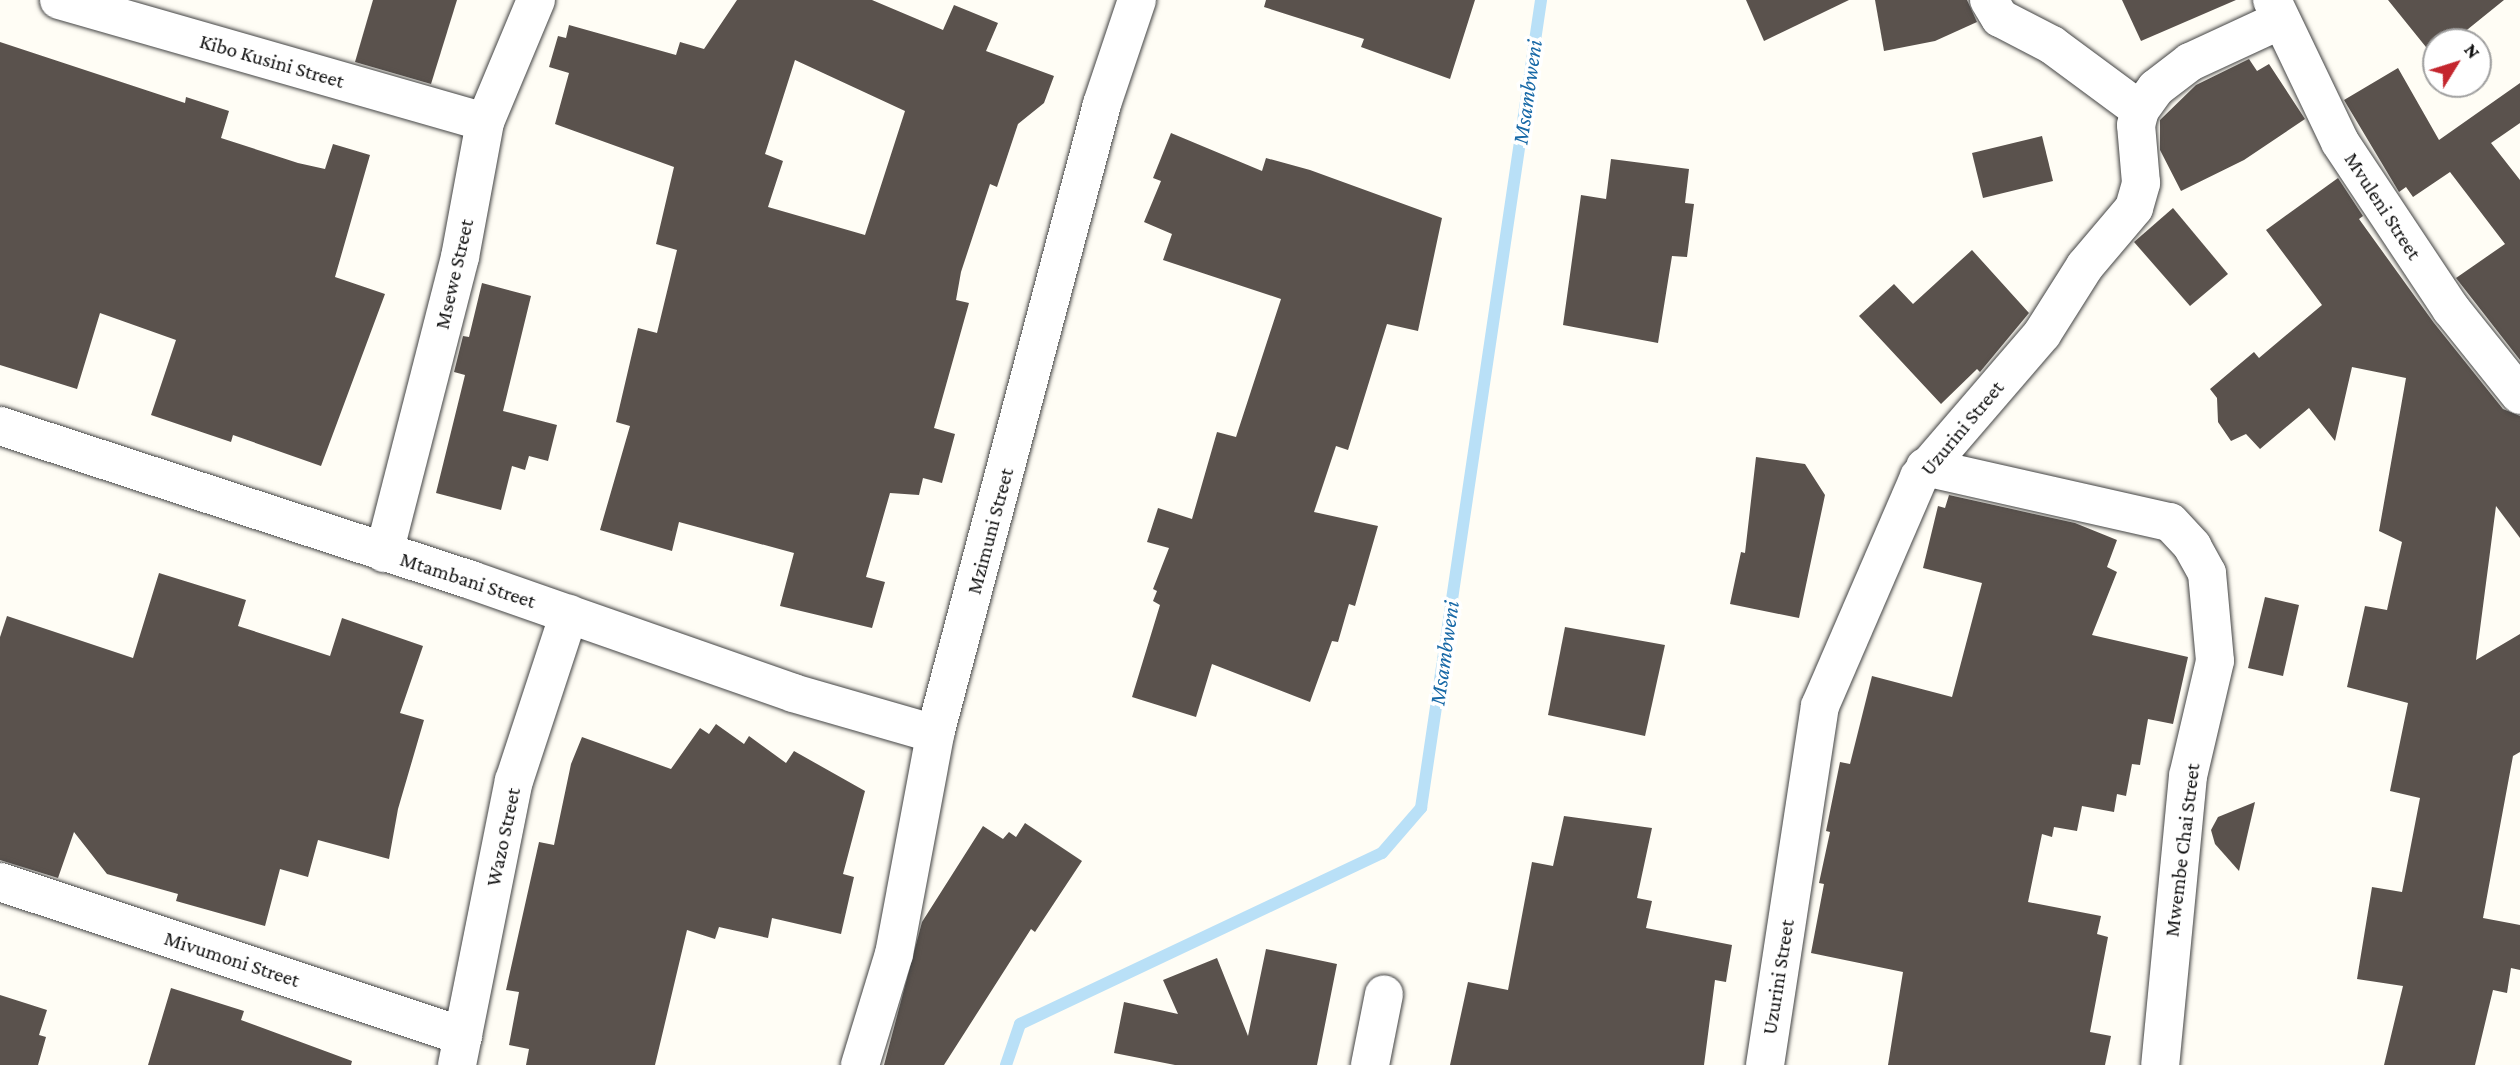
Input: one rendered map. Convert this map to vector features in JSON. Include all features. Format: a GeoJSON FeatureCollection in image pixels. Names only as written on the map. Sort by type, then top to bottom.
{"type":"FeatureCollection","features":[{"type":"Feature","properties":{"kind":"street","name":"Kibo Kusini Street"},"geometry":{"type":"LineString","coordinates":[[59,0],[485,122]]}},
{"type":"Feature","properties":{"kind":"street","name":"Msewe Street"},"geometry":{"type":"LineString","coordinates":[[384,553],[460,257],[485,122],[536,0]]}},
{"type":"Feature","properties":{"kind":"street","name":"Mzimuni Street"},"geometry":{"type":"LineString","coordinates":[[860,1065],[894,954],[935,734],[1102,104],[1137,0]]}},
{"type":"Feature","properties":{"kind":"street"},"geometry":{"type":"LineString","coordinates":[[1989,0],[2000,19],[2052,45],[2140,110],[2156,88],[2190,62],[2277,10]]}},
{"type":"Feature","properties":{"kind":"street","name":"Mvuleni Street"},"geometry":{"type":"LineString","coordinates":[[2277,10],[2340,142],[2451,309],[2520,395]]}},
{"type":"Feature","properties":{"kind":"street","name":"Uzurini Street"},"geometry":{"type":"LineString","coordinates":[[1765,1065],[1820,706],[1925,467],[2042,334],[2085,266],[2134,208],[2141,183],[2136,125],[2140,110]]}},
{"type":"Feature","properties":{"kind":"street","name":"Mtambani Street"},"geometry":{"type":"LineString","coordinates":[[0,426],[569,614],[793,693],[935,734]]}},
{"type":"Feature","properties":{"kind":"street","name":"Mwembe Chai Street"},"geometry":{"type":"LineString","coordinates":[[1925,467],[2170,522],[2192,545],[2207,573],[2215,661],[2188,776],[2160,1065]]}},
{"type":"Feature","properties":{"kind":"street","name":"Wazo Street"},"geometry":{"type":"LineString","coordinates":[[460,1051],[514,781],[569,614]]}},
{"type":"Feature","properties":{"kind":"street","name":"Mivumoni Street"},"geometry":{"type":"LineString","coordinates":[[0,882],[460,1051]]}},
{"type":"Feature","properties":{"kind":"street"},"geometry":{"type":"LineString","coordinates":[[1370,1065],[1384,994]]}},
{"type":"Feature","properties":{"kind":"building"},"geometry":{"type":"Polygon","coordinates":[[[373,0],[457,0],[431,84],[355,62],[373,0]]]}},
{"type":"Feature","properties":{"kind":"building"},"geometry":{"type":"Polygon","coordinates":[[[737,0],[872,0],[943,30],[954,5],[998,23],[986,51],[1054,76],[1044,103],[1018,124],[997,187],[990,184],[961,272],[956,300],[969,303],[934,428],[955,434],[942,483],[923,478],[919,495],[890,493],[866,577],[885,582],[872,628],[780,606],[794,553],[679,522],[672,551],[600,530],[630,426],[616,422],[638,328],[657,333],[677,250],[656,244],[674,167],[555,124],[569,73],[549,67],[558,36],[566,38],[569,25],[676,55],[680,42],[704,49],[737,0]],[[795,60],[765,154],[783,161],[768,207],[865,235],[905,111],[795,60]]]}},
{"type":"Feature","properties":{"kind":"building"},"geometry":{"type":"Polygon","coordinates":[[[1266,0],[1475,0],[1450,79],[1361,47],[1364,39],[1264,7],[1266,0]]]}},
{"type":"Feature","properties":{"kind":"building"},"geometry":{"type":"Polygon","coordinates":[[[1746,0],[1849,0],[1764,41],[1746,0]]]}},
{"type":"Feature","properties":{"kind":"building"},"geometry":{"type":"Polygon","coordinates":[[[1875,0],[1967,0],[1977,22],[1935,41],[1884,51],[1875,0]]]}},
{"type":"Feature","properties":{"kind":"building"},"geometry":{"type":"Polygon","coordinates":[[[2122,0],[2236,0],[2141,41],[2122,0]]]}},
{"type":"Feature","properties":{"kind":"building"},"geometry":{"type":"Polygon","coordinates":[[[2388,0],[2504,0],[2469,28],[2422,28],[2422,42],[2388,0]]]}},
{"type":"Feature","properties":{"kind":"building"},"geometry":{"type":"Polygon","coordinates":[[[0,42],[185,103],[186,97],[229,111],[221,138],[298,163],[325,169],[333,144],[370,155],[335,277],[385,294],[321,466],[233,435],[231,442],[151,415],[176,340],[100,313],[77,389],[0,365],[0,42]]]}},
{"type":"Feature","properties":{"kind":"building"},"geometry":{"type":"Polygon","coordinates":[[[2249,59],[2257,71],[2269,64],[2305,119],[2244,160],[2181,191],[2160,150],[2160,120],[2196,85],[2249,59]]]}},
{"type":"Feature","properties":{"kind":"building"},"geometry":{"type":"Polygon","coordinates":[[[2398,68],[2439,140],[2520,83],[2520,123],[2491,143],[2520,180],[2520,360],[2456,278],[2505,244],[2450,172],[2413,197],[2406,187],[2399,192],[2344,100],[2398,68]]]}},
{"type":"Feature","properties":{"kind":"building"},"geometry":{"type":"Polygon","coordinates":[[[1171,133],[1262,171],[1266,158],[1310,170],[1442,218],[1418,331],[1387,324],[1348,450],[1336,446],[1314,512],[1378,526],[1355,606],[1349,604],[1338,642],[1332,641],[1310,702],[1212,664],[1196,717],[1132,697],[1160,605],[1153,601],[1157,591],[1153,589],[1169,548],[1147,542],[1158,508],[1192,519],[1217,432],[1236,437],[1281,299],[1163,260],[1172,234],[1144,222],[1161,181],[1153,178],[1171,133]]]}},
{"type":"Feature","properties":{"kind":"building"},"geometry":{"type":"Polygon","coordinates":[[[2042,136],[2053,181],[1983,198],[1972,153],[2042,136]]]}},
{"type":"Feature","properties":{"kind":"building"},"geometry":{"type":"Polygon","coordinates":[[[1611,159],[1689,169],[1685,203],[1694,204],[1687,257],[1672,256],[1658,343],[1563,325],[1581,195],[1606,199],[1611,159]]]}},
{"type":"Feature","properties":{"kind":"building"},"geometry":{"type":"Polygon","coordinates":[[[2338,178],[2363,216],[2359,219],[2434,323],[2503,409],[2520,416],[2520,538],[2496,506],[2476,660],[2520,634],[2520,752],[2513,756],[2483,918],[2520,925],[2520,970],[2511,968],[2507,993],[2493,990],[2475,1065],[2384,1065],[2403,986],[2357,979],[2372,887],[2402,892],[2420,798],[2390,791],[2408,703],[2347,687],[2365,606],[2387,610],[2402,542],[2379,531],[2406,378],[2352,367],[2335,441],[2309,408],[2260,449],[2246,434],[2231,441],[2218,422],[2217,398],[2210,389],[2254,352],[2259,358],[2322,305],[2266,230],[2338,178]]]}},
{"type":"Feature","properties":{"kind":"building"},"geometry":{"type":"Polygon","coordinates":[[[2173,208],[2228,274],[2190,306],[2134,242],[2173,208]]]}},
{"type":"Feature","properties":{"kind":"building"},"geometry":{"type":"Polygon","coordinates":[[[1972,250],[2029,313],[1980,372],[1977,369],[1941,404],[1859,316],[1894,284],[1913,304],[1972,250]]]}},
{"type":"Feature","properties":{"kind":"building"},"geometry":{"type":"Polygon","coordinates":[[[482,283],[531,296],[503,411],[557,425],[548,461],[529,456],[525,470],[512,466],[501,510],[436,493],[465,375],[454,372],[463,336],[469,337],[482,283]]]}},
{"type":"Feature","properties":{"kind":"building"},"geometry":{"type":"Polygon","coordinates":[[[1756,457],[1805,464],[1825,495],[1799,618],[1730,604],[1741,552],[1745,553],[1756,457]]]}},
{"type":"Feature","properties":{"kind":"building"},"geometry":{"type":"Polygon","coordinates":[[[1949,495],[2075,523],[2117,540],[2107,567],[2117,572],[2092,635],[2188,657],[2173,724],[2148,719],[2140,765],[2132,764],[2126,796],[2117,794],[2114,812],[2082,806],[2077,831],[2054,827],[2052,837],[2042,834],[2028,902],[2101,916],[2097,934],[2108,937],[2090,1032],[2111,1036],[2105,1065],[1888,1065],[1903,972],[1811,953],[1824,884],[1819,883],[1830,832],[1826,831],[1840,762],[1850,764],[1872,676],[1952,697],[1982,583],[1923,568],[1938,506],[1945,508],[1949,495]]]}},
{"type":"Feature","properties":{"kind":"building"},"geometry":{"type":"Polygon","coordinates":[[[159,573],[246,600],[238,626],[330,656],[342,618],[423,646],[400,713],[424,720],[398,809],[389,859],[318,840],[308,877],[280,869],[265,926],[176,901],[178,894],[107,874],[74,832],[58,878],[0,860],[0,637],[7,616],[133,658],[159,573]]]}},
{"type":"Feature","properties":{"kind":"building"},"geometry":{"type":"Polygon","coordinates":[[[2265,597],[2299,605],[2283,676],[2248,668],[2265,597]]]}},
{"type":"Feature","properties":{"kind":"building"},"geometry":{"type":"Polygon","coordinates":[[[1565,627],[1665,645],[1645,736],[1548,715],[1565,627]]]}},
{"type":"Feature","properties":{"kind":"building"},"geometry":{"type":"Polygon","coordinates":[[[716,724],[744,744],[749,736],[786,763],[794,751],[865,791],[843,874],[854,877],[841,934],[772,918],[768,938],[719,927],[715,939],[687,930],[655,1065],[526,1065],[529,1049],[509,1045],[519,992],[506,990],[539,842],[554,845],[571,764],[582,737],[671,769],[700,728],[709,734],[716,724]]]}},
{"type":"Feature","properties":{"kind":"building"},"geometry":{"type":"Polygon","coordinates":[[[2255,802],[2239,871],[2215,844],[2211,830],[2218,817],[2255,802]]]}},
{"type":"Feature","properties":{"kind":"building"},"geometry":{"type":"Polygon","coordinates":[[[1564,816],[1652,828],[1637,898],[1652,901],[1646,928],[1732,945],[1726,982],[1715,980],[1704,1065],[1450,1065],[1468,982],[1508,990],[1532,862],[1553,866],[1564,816]]]}},
{"type":"Feature","properties":{"kind":"building"},"geometry":{"type":"Polygon","coordinates":[[[1025,823],[1082,861],[1035,932],[1031,929],[944,1065],[884,1065],[922,922],[983,826],[1003,839],[1009,832],[1016,837],[1025,823]]]}},
{"type":"Feature","properties":{"kind":"building"},"geometry":{"type":"Polygon","coordinates":[[[1266,949],[1337,964],[1317,1065],[1175,1065],[1114,1053],[1124,1002],[1178,1014],[1163,980],[1217,958],[1248,1036],[1266,949]]]}},
{"type":"Feature","properties":{"kind":"building"},"geometry":{"type":"Polygon","coordinates":[[[171,988],[244,1011],[241,1020],[352,1061],[351,1065],[148,1065],[171,988]]]}},
{"type":"Feature","properties":{"kind":"building"},"geometry":{"type":"Polygon","coordinates":[[[0,995],[47,1010],[39,1035],[46,1037],[38,1065],[0,1065],[0,995]]]}},
{"type":"Feature","properties":{"kind":"waterway","name":"Msambweni"},"geometry":{"type":"LineString","coordinates":[[1006,1065],[1020,1024],[1382,853],[1421,808],[1541,0]]}}]}
